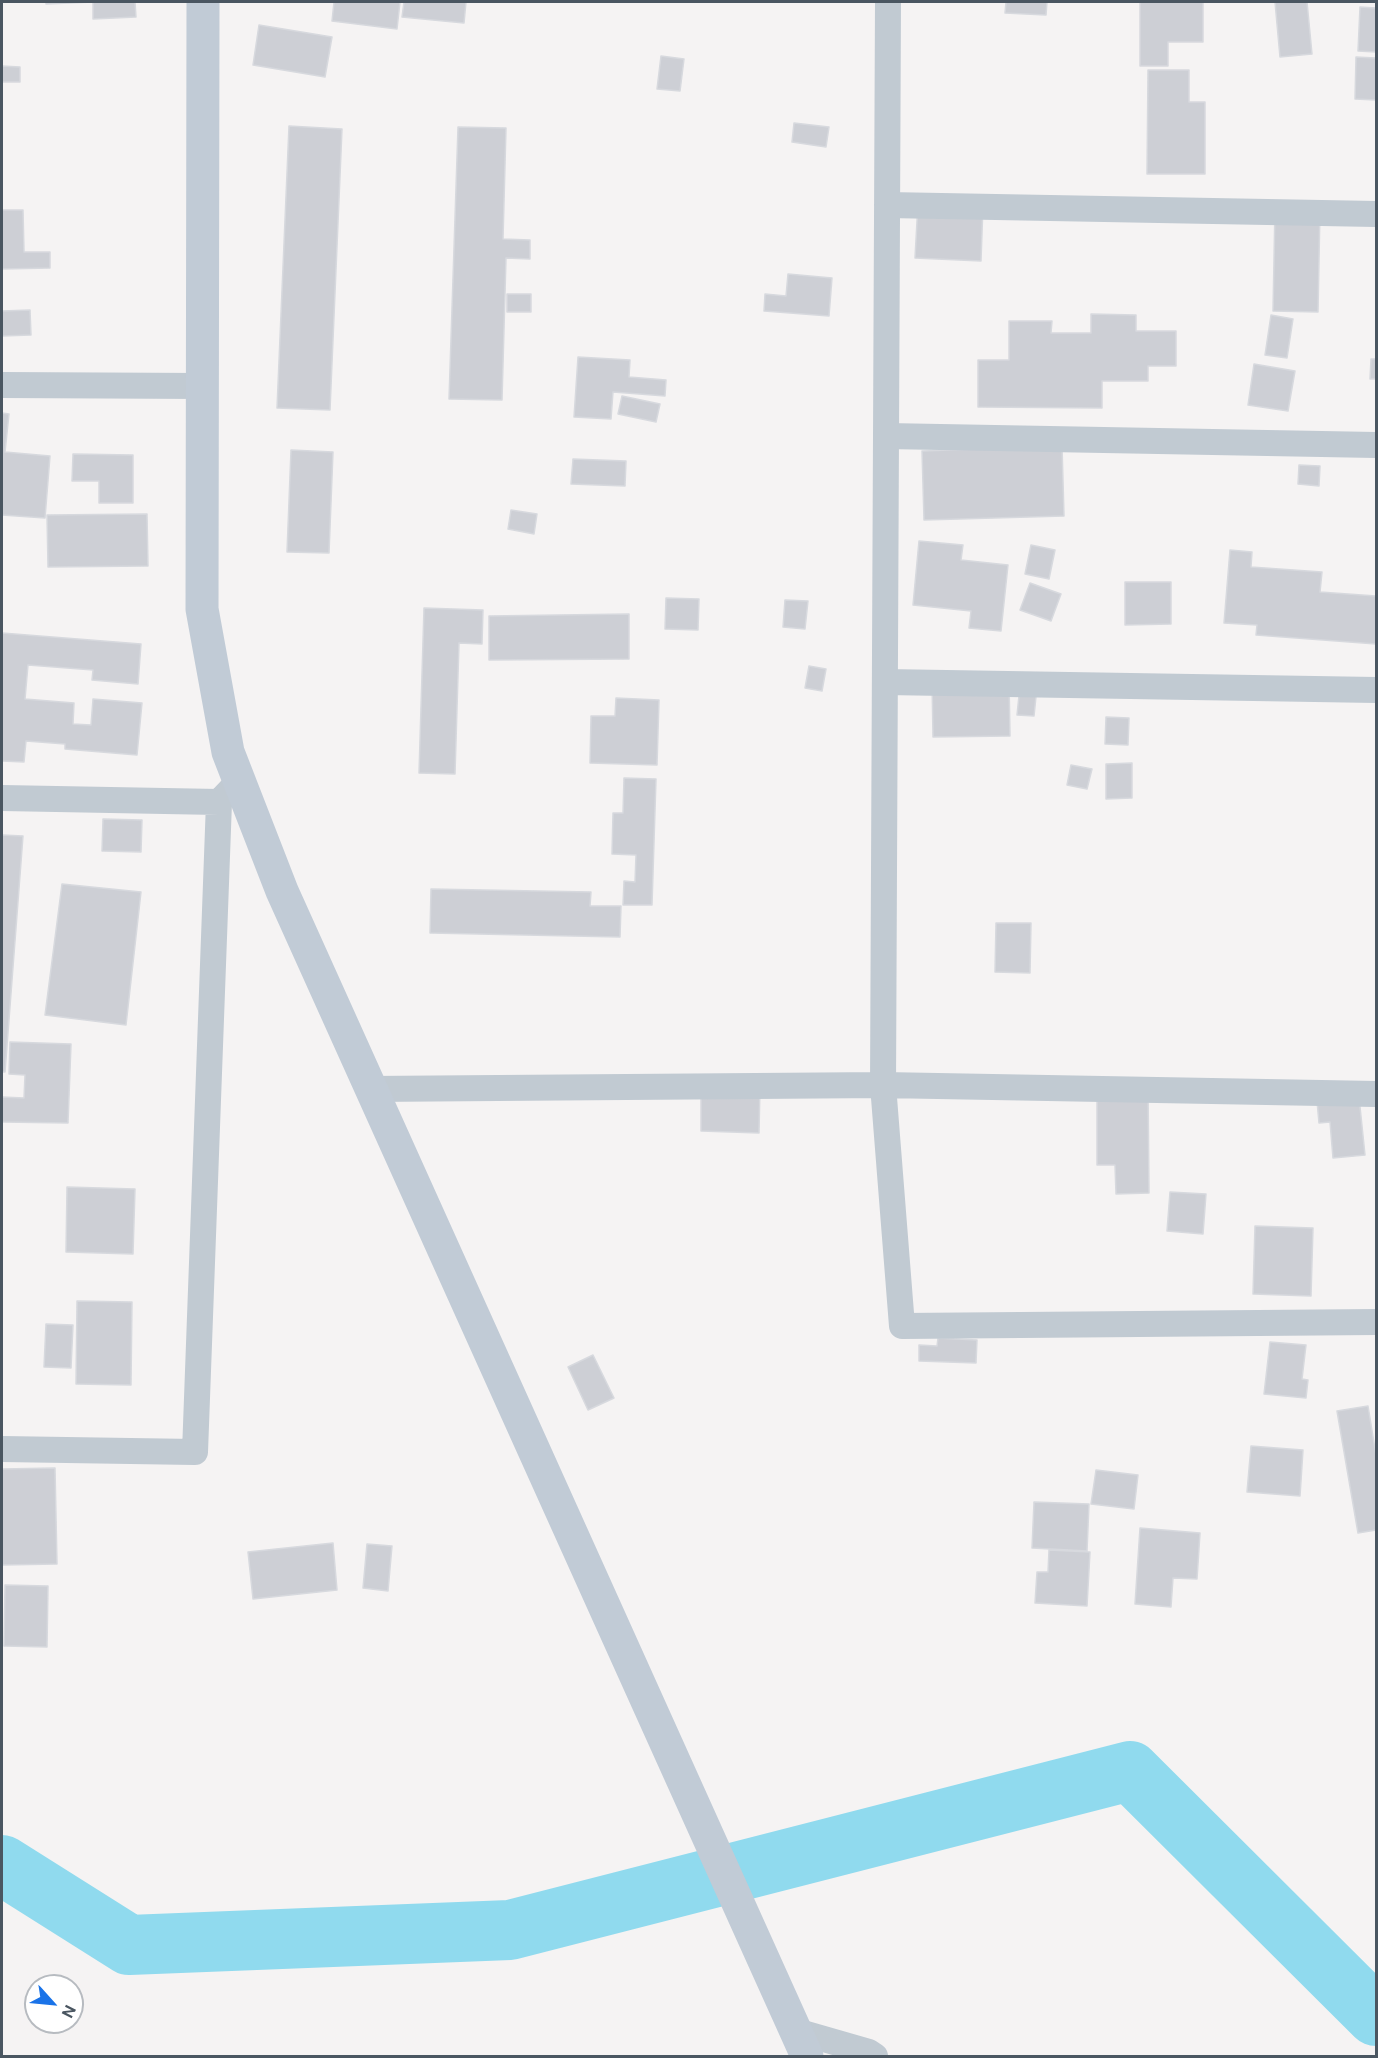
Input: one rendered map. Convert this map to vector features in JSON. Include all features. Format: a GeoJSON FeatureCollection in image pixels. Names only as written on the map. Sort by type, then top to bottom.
{"type":"FeatureCollection","features":[{"type":"Feature","properties":{"kind":"main road"},"geometry":{"type":"LineString","coordinates":[[203,2],[202,609],[228,752],[229,791],[282,891],[801,2044]]}},
{"type":"Feature","properties":{"kind":"street"},"geometry":{"type":"LineString","coordinates":[[888,2],[883,1084],[902,1326],[1377,1322]]}},
{"type":"Feature","properties":{"kind":"street"},"geometry":{"type":"LineString","coordinates":[[887,205],[1377,214]]}},
{"type":"Feature","properties":{"kind":"street"},"geometry":{"type":"LineString","coordinates":[[2,385],[202,386]]}},
{"type":"Feature","properties":{"kind":"street"},"geometry":{"type":"LineString","coordinates":[[886,436],[1377,445]]}},
{"type":"Feature","properties":{"kind":"street"},"geometry":{"type":"LineString","coordinates":[[885,682],[1377,690]]}},
{"type":"Feature","properties":{"kind":"street"},"geometry":{"type":"LineString","coordinates":[[2,798],[229,791],[195,1452],[2,1449]]}},
{"type":"Feature","properties":{"kind":"street"},"geometry":{"type":"LineString","coordinates":[[370,1089],[883,1084],[1377,1094]]}},
{"type":"Feature","properties":{"kind":"street"},"geometry":{"type":"LineString","coordinates":[[801,2044],[869,2052],[875,2056]]}},
{"type":"Feature","properties":{"kind":"building"},"geometry":{"type":"Polygon","coordinates":[[[46,2],[93,2],[46,4],[46,2]]]}},
{"type":"Feature","properties":{"kind":"building"},"geometry":{"type":"Polygon","coordinates":[[[93,2],[135,2],[136,17],[93,19],[93,2]]]}},
{"type":"Feature","properties":{"kind":"building"},"geometry":{"type":"Polygon","coordinates":[[[334,2],[400,2],[397,29],[332,21],[334,2]]]}},
{"type":"Feature","properties":{"kind":"building"},"geometry":{"type":"Polygon","coordinates":[[[404,2],[466,2],[464,23],[402,17],[404,2]]]}},
{"type":"Feature","properties":{"kind":"building"},"geometry":{"type":"Polygon","coordinates":[[[1006,2],[1047,2],[1046,15],[1005,13],[1006,2]]]}},
{"type":"Feature","properties":{"kind":"building"},"geometry":{"type":"Polygon","coordinates":[[[1140,2],[1203,2],[1203,42],[1168,42],[1168,66],[1140,66],[1140,2]]]}},
{"type":"Feature","properties":{"kind":"building"},"geometry":{"type":"Polygon","coordinates":[[[1275,2],[1307,2],[1312,54],[1280,57],[1275,2]]]}},
{"type":"Feature","properties":{"kind":"building"},"geometry":{"type":"Polygon","coordinates":[[[1360,7],[1376,8],[1376,52],[1358,51],[1360,7]]]}},
{"type":"Feature","properties":{"kind":"building"},"geometry":{"type":"Polygon","coordinates":[[[259,25],[332,37],[325,77],[253,65],[259,25]]]}},
{"type":"Feature","properties":{"kind":"building"},"geometry":{"type":"Polygon","coordinates":[[[661,56],[684,59],[680,91],[657,89],[661,56]]]}},
{"type":"Feature","properties":{"kind":"building"},"geometry":{"type":"Polygon","coordinates":[[[1356,57],[1376,58],[1376,100],[1355,99],[1356,57]]]}},
{"type":"Feature","properties":{"kind":"building"},"geometry":{"type":"Polygon","coordinates":[[[2,66],[20,67],[20,82],[2,82],[2,66]]]}},
{"type":"Feature","properties":{"kind":"building"},"geometry":{"type":"Polygon","coordinates":[[[1148,70],[1189,70],[1189,102],[1205,102],[1205,174],[1147,174],[1148,70]]]}},
{"type":"Feature","properties":{"kind":"building"},"geometry":{"type":"Polygon","coordinates":[[[794,123],[829,127],[826,147],[792,142],[794,123]]]}},
{"type":"Feature","properties":{"kind":"building"},"geometry":{"type":"Polygon","coordinates":[[[289,126],[342,129],[330,410],[277,408],[289,126]]]}},
{"type":"Feature","properties":{"kind":"building"},"geometry":{"type":"Polygon","coordinates":[[[458,127],[506,128],[503,239],[530,240],[530,259],[506,258],[502,400],[449,399],[458,127]]]}},
{"type":"Feature","properties":{"kind":"building"},"geometry":{"type":"Polygon","coordinates":[[[918,203],[983,205],[981,261],[915,258],[918,203]]]}},
{"type":"Feature","properties":{"kind":"building"},"geometry":{"type":"Polygon","coordinates":[[[1275,207],[1320,208],[1318,312],[1273,311],[1275,207]]]}},
{"type":"Feature","properties":{"kind":"building"},"geometry":{"type":"Polygon","coordinates":[[[2,210],[23,210],[24,252],[50,252],[50,268],[2,269],[2,210]]]}},
{"type":"Feature","properties":{"kind":"building"},"geometry":{"type":"Polygon","coordinates":[[[788,274],[832,278],[829,316],[764,311],[765,294],[786,296],[788,274]]]}},
{"type":"Feature","properties":{"kind":"building"},"geometry":{"type":"Polygon","coordinates":[[[507,294],[531,294],[531,312],[507,312],[507,294]]]}},
{"type":"Feature","properties":{"kind":"building"},"geometry":{"type":"Polygon","coordinates":[[[30,310],[31,335],[2,336],[2,311],[30,310]]]}},
{"type":"Feature","properties":{"kind":"building"},"geometry":{"type":"Polygon","coordinates":[[[1091,314],[1136,315],[1136,331],[1176,331],[1176,366],[1148,366],[1148,381],[1102,381],[1102,408],[978,407],[978,360],[1009,360],[1009,321],[1052,321],[1051,333],[1091,333],[1091,314]]]}},
{"type":"Feature","properties":{"kind":"building"},"geometry":{"type":"Polygon","coordinates":[[[1271,315],[1293,319],[1287,358],[1265,355],[1271,315]]]}},
{"type":"Feature","properties":{"kind":"building"},"geometry":{"type":"Polygon","coordinates":[[[578,357],[630,360],[629,377],[666,380],[665,396],[613,392],[611,419],[574,417],[578,357]]]}},
{"type":"Feature","properties":{"kind":"building"},"geometry":{"type":"Polygon","coordinates":[[[1371,359],[1376,359],[1376,379],[1370,379],[1371,359]]]}},
{"type":"Feature","properties":{"kind":"building"},"geometry":{"type":"Polygon","coordinates":[[[1254,364],[1295,371],[1288,411],[1248,405],[1254,364]]]}},
{"type":"Feature","properties":{"kind":"building"},"geometry":{"type":"Polygon","coordinates":[[[622,396],[660,404],[656,422],[618,414],[622,396]]]}},
{"type":"Feature","properties":{"kind":"building"},"geometry":{"type":"Polygon","coordinates":[[[2,413],[9,414],[5,452],[50,456],[45,518],[2,515],[2,413]]]}},
{"type":"Feature","properties":{"kind":"building"},"geometry":{"type":"Polygon","coordinates":[[[1062,446],[1064,516],[924,520],[922,451],[1062,446]]]}},
{"type":"Feature","properties":{"kind":"building"},"geometry":{"type":"Polygon","coordinates":[[[291,450],[333,452],[329,553],[287,552],[291,450]]]}},
{"type":"Feature","properties":{"kind":"building"},"geometry":{"type":"Polygon","coordinates":[[[73,454],[133,455],[133,503],[99,503],[99,481],[72,481],[73,454]]]}},
{"type":"Feature","properties":{"kind":"building"},"geometry":{"type":"Polygon","coordinates":[[[573,459],[626,461],[625,486],[571,484],[573,459]]]}},
{"type":"Feature","properties":{"kind":"building"},"geometry":{"type":"Polygon","coordinates":[[[1299,465],[1320,466],[1319,486],[1298,484],[1299,465]]]}},
{"type":"Feature","properties":{"kind":"building"},"geometry":{"type":"Polygon","coordinates":[[[511,510],[537,514],[534,534],[508,529],[511,510]]]}},
{"type":"Feature","properties":{"kind":"building"},"geometry":{"type":"Polygon","coordinates":[[[147,514],[148,566],[48,567],[47,515],[147,514]]]}},
{"type":"Feature","properties":{"kind":"building"},"geometry":{"type":"Polygon","coordinates":[[[919,541],[963,545],[961,560],[1008,565],[1001,631],[969,628],[971,611],[913,605],[919,541]]]}},
{"type":"Feature","properties":{"kind":"building"},"geometry":{"type":"Polygon","coordinates":[[[1031,545],[1055,550],[1049,579],[1025,574],[1031,545]]]}},
{"type":"Feature","properties":{"kind":"building"},"geometry":{"type":"Polygon","coordinates":[[[1230,550],[1252,552],[1251,567],[1322,572],[1320,592],[1376,596],[1376,644],[1256,635],[1257,625],[1224,623],[1230,550]]]}},
{"type":"Feature","properties":{"kind":"building"},"geometry":{"type":"Polygon","coordinates":[[[1125,582],[1171,582],[1171,624],[1125,625],[1125,582]]]}},
{"type":"Feature","properties":{"kind":"building"},"geometry":{"type":"Polygon","coordinates":[[[1030,583],[1061,594],[1051,621],[1020,610],[1030,583]]]}},
{"type":"Feature","properties":{"kind":"building"},"geometry":{"type":"Polygon","coordinates":[[[666,598],[699,599],[698,630],[665,629],[666,598]]]}},
{"type":"Feature","properties":{"kind":"building"},"geometry":{"type":"Polygon","coordinates":[[[785,600],[808,601],[805,629],[783,627],[785,600]]]}},
{"type":"Feature","properties":{"kind":"building"},"geometry":{"type":"Polygon","coordinates":[[[424,608],[483,610],[482,644],[459,643],[455,774],[419,773],[424,608]]]}},
{"type":"Feature","properties":{"kind":"building"},"geometry":{"type":"Polygon","coordinates":[[[629,614],[629,659],[489,660],[489,616],[629,614]]]}},
{"type":"Feature","properties":{"kind":"building"},"geometry":{"type":"Polygon","coordinates":[[[2,633],[141,644],[138,684],[92,680],[93,670],[28,665],[25,699],[74,703],[73,724],[91,725],[93,699],[142,703],[137,755],[65,749],[65,744],[26,741],[24,762],[2,761],[2,633]]]}},
{"type":"Feature","properties":{"kind":"building"},"geometry":{"type":"Polygon","coordinates":[[[809,666],[826,669],[822,691],[805,688],[809,666]]]}},
{"type":"Feature","properties":{"kind":"building"},"geometry":{"type":"Polygon","coordinates":[[[1021,676],[1038,677],[1034,716],[1017,715],[1021,676]]]}},
{"type":"Feature","properties":{"kind":"building"},"geometry":{"type":"Polygon","coordinates":[[[1009,680],[1010,736],[933,737],[932,681],[1009,680]]]}},
{"type":"Feature","properties":{"kind":"building"},"geometry":{"type":"Polygon","coordinates":[[[616,698],[659,700],[657,765],[590,763],[591,716],[615,716],[616,698]]]}},
{"type":"Feature","properties":{"kind":"building"},"geometry":{"type":"Polygon","coordinates":[[[1106,717],[1129,718],[1128,745],[1105,744],[1106,717]]]}},
{"type":"Feature","properties":{"kind":"building"},"geometry":{"type":"Polygon","coordinates":[[[1132,763],[1132,798],[1106,799],[1106,764],[1132,763]]]}},
{"type":"Feature","properties":{"kind":"building"},"geometry":{"type":"Polygon","coordinates":[[[1071,765],[1092,769],[1087,789],[1067,785],[1071,765]]]}},
{"type":"Feature","properties":{"kind":"building"},"geometry":{"type":"Polygon","coordinates":[[[624,778],[656,779],[652,905],[623,905],[624,881],[635,882],[636,855],[612,854],[613,813],[623,813],[624,778]]]}},
{"type":"Feature","properties":{"kind":"building"},"geometry":{"type":"Polygon","coordinates":[[[103,819],[142,820],[141,852],[102,851],[103,819]]]}},
{"type":"Feature","properties":{"kind":"building"},"geometry":{"type":"Polygon","coordinates":[[[2,835],[23,836],[5,1072],[2,1072],[2,835]]]}},
{"type":"Feature","properties":{"kind":"building"},"geometry":{"type":"Polygon","coordinates":[[[62,884],[141,892],[126,1025],[45,1015],[62,884]]]}},
{"type":"Feature","properties":{"kind":"building"},"geometry":{"type":"Polygon","coordinates":[[[431,889],[591,892],[590,906],[621,906],[620,937],[430,933],[431,889]]]}},
{"type":"Feature","properties":{"kind":"building"},"geometry":{"type":"Polygon","coordinates":[[[996,923],[1031,923],[1030,973],[995,972],[996,923]]]}},
{"type":"Feature","properties":{"kind":"building"},"geometry":{"type":"Polygon","coordinates":[[[10,1042],[71,1044],[68,1123],[2,1122],[2,1097],[24,1098],[25,1075],[9,1074],[10,1042]]]}},
{"type":"Feature","properties":{"kind":"building"},"geometry":{"type":"Polygon","coordinates":[[[701,1084],[760,1085],[759,1133],[701,1131],[701,1084]]]}},
{"type":"Feature","properties":{"kind":"building"},"geometry":{"type":"Polygon","coordinates":[[[1148,1086],[1149,1193],[1116,1194],[1115,1165],[1097,1165],[1097,1087],[1148,1086]]]}},
{"type":"Feature","properties":{"kind":"building"},"geometry":{"type":"Polygon","coordinates":[[[1359,1097],[1365,1155],[1333,1158],[1330,1122],[1319,1123],[1317,1101],[1359,1097]]]}},
{"type":"Feature","properties":{"kind":"building"},"geometry":{"type":"Polygon","coordinates":[[[67,1187],[135,1189],[133,1254],[66,1252],[67,1187]]]}},
{"type":"Feature","properties":{"kind":"building"},"geometry":{"type":"Polygon","coordinates":[[[1170,1192],[1206,1194],[1203,1234],[1167,1231],[1170,1192]]]}},
{"type":"Feature","properties":{"kind":"building"},"geometry":{"type":"Polygon","coordinates":[[[1255,1226],[1313,1228],[1311,1296],[1253,1294],[1255,1226]]]}},
{"type":"Feature","properties":{"kind":"building"},"geometry":{"type":"Polygon","coordinates":[[[77,1301],[132,1302],[131,1385],[76,1384],[77,1301]]]}},
{"type":"Feature","properties":{"kind":"building"},"geometry":{"type":"Polygon","coordinates":[[[46,1324],[73,1325],[71,1368],[44,1367],[46,1324]]]}},
{"type":"Feature","properties":{"kind":"building"},"geometry":{"type":"Polygon","coordinates":[[[938,1338],[977,1340],[976,1363],[919,1361],[919,1345],[937,1346],[938,1338]]]}},
{"type":"Feature","properties":{"kind":"building"},"geometry":{"type":"Polygon","coordinates":[[[1270,1342],[1306,1345],[1302,1379],[1308,1380],[1306,1398],[1264,1394],[1270,1342]]]}},
{"type":"Feature","properties":{"kind":"building"},"geometry":{"type":"Polygon","coordinates":[[[593,1355],[614,1398],[588,1410],[568,1367],[593,1355]]]}},
{"type":"Feature","properties":{"kind":"building"},"geometry":{"type":"Polygon","coordinates":[[[1368,1406],[1376,1455],[1376,1530],[1358,1533],[1337,1411],[1368,1406]]]}},
{"type":"Feature","properties":{"kind":"building"},"geometry":{"type":"Polygon","coordinates":[[[1251,1446],[1303,1450],[1300,1496],[1247,1492],[1251,1446]]]}},
{"type":"Feature","properties":{"kind":"building"},"geometry":{"type":"Polygon","coordinates":[[[55,1468],[57,1564],[2,1565],[2,1469],[55,1468]]]}},
{"type":"Feature","properties":{"kind":"building"},"geometry":{"type":"Polygon","coordinates":[[[1096,1470],[1138,1475],[1134,1509],[1091,1504],[1096,1470]]]}},
{"type":"Feature","properties":{"kind":"building"},"geometry":{"type":"Polygon","coordinates":[[[1034,1502],[1089,1504],[1087,1551],[1032,1548],[1034,1502]]]}},
{"type":"Feature","properties":{"kind":"building"},"geometry":{"type":"Polygon","coordinates":[[[1140,1528],[1200,1533],[1197,1579],[1173,1578],[1171,1607],[1135,1604],[1140,1528]]]}},
{"type":"Feature","properties":{"kind":"building"},"geometry":{"type":"Polygon","coordinates":[[[333,1543],[337,1590],[253,1599],[248,1552],[333,1543]]]}},
{"type":"Feature","properties":{"kind":"building"},"geometry":{"type":"Polygon","coordinates":[[[367,1544],[392,1546],[388,1591],[363,1588],[367,1544]]]}},
{"type":"Feature","properties":{"kind":"building"},"geometry":{"type":"Polygon","coordinates":[[[1049,1550],[1090,1552],[1087,1606],[1035,1603],[1037,1572],[1048,1572],[1049,1550]]]}},
{"type":"Feature","properties":{"kind":"building"},"geometry":{"type":"Polygon","coordinates":[[[5,1585],[48,1586],[47,1647],[4,1646],[5,1585]]]}},
{"type":"Feature","properties":{"kind":"waterway"},"geometry":{"type":"LineString","coordinates":[[2,1865],[129,1945],[510,1930],[1130,1771],[1376,2016]]}}]}
